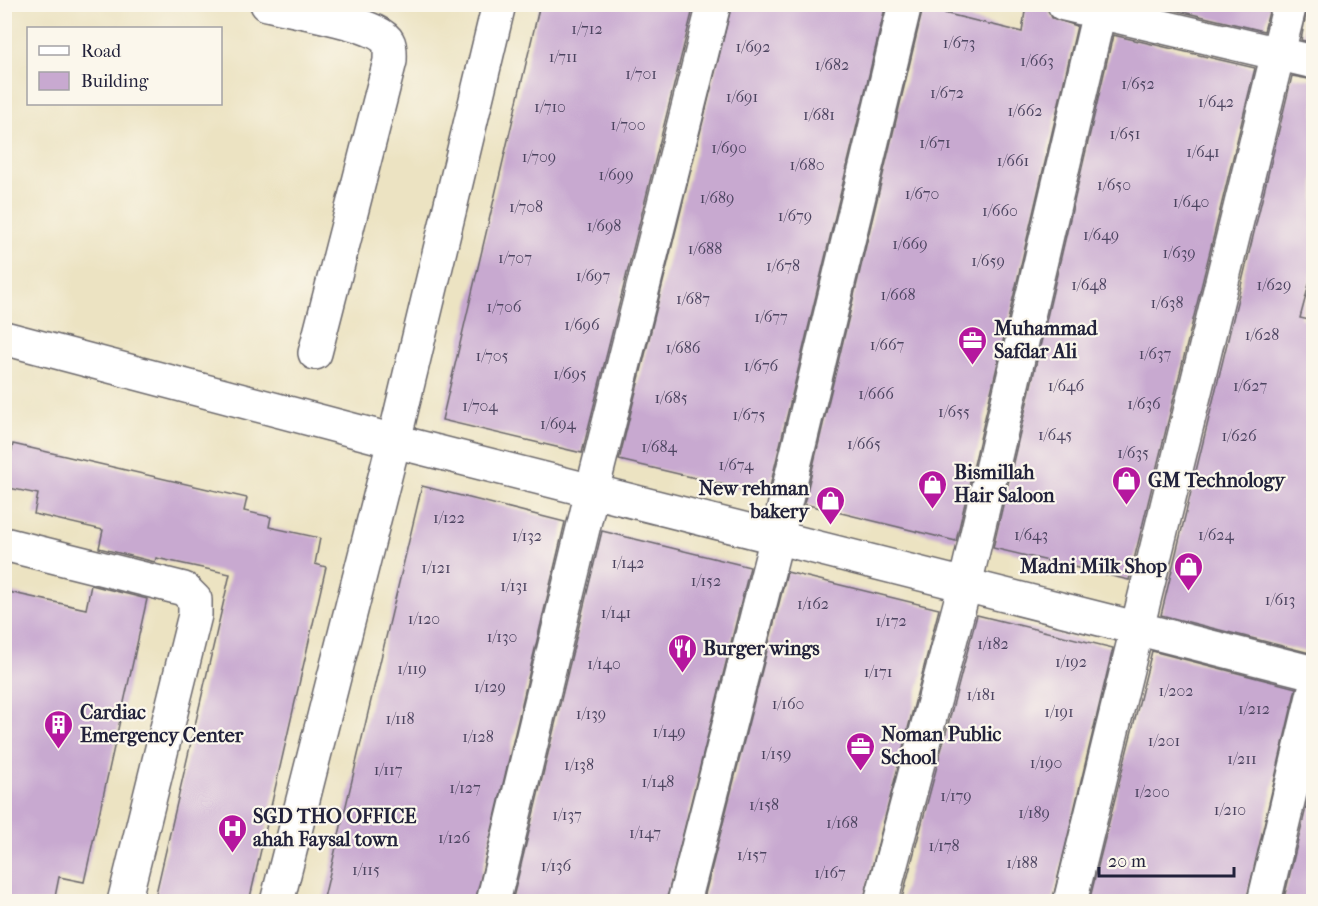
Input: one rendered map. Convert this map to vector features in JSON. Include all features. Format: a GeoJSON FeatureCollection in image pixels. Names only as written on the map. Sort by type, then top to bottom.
{"type":"FeatureCollection","features":[{"type":"Feature","properties":{"kind":"street"},"geometry":{"type":"LineString","coordinates":[[267,4],[362,26],[380,33],[389,43],[390,62],[315,353]]}},
{"type":"Feature","properties":{"kind":"street"},"geometry":{"type":"LineString","coordinates":[[277,902],[394,441],[499,4]]}},
{"type":"Feature","properties":{"kind":"street"},"geometry":{"type":"LineString","coordinates":[[493,902],[592,491],[714,4]]}},
{"type":"Feature","properties":{"kind":"street"},"geometry":{"type":"LineString","coordinates":[[684,902],[777,537],[905,4]]}},
{"type":"Feature","properties":{"kind":"street"},"geometry":{"type":"LineString","coordinates":[[1064,4],[1100,9],[1314,62]]}},
{"type":"Feature","properties":{"kind":"street"},"geometry":{"type":"LineString","coordinates":[[1070,902],[1290,4]]}},
{"type":"Feature","properties":{"kind":"street"},"geometry":{"type":"LineString","coordinates":[[881,902],[965,585],[1100,9]]}},
{"type":"Feature","properties":{"kind":"street"},"geometry":{"type":"LineString","coordinates":[[4,338],[394,441],[1314,673]]}},
{"type":"Feature","properties":{"kind":"street"},"geometry":{"type":"LineString","coordinates":[[4,544],[184,589],[195,600],[195,615],[124,902]]}},
{"type":"Feature","properties":{"kind":"street"},"geometry":{"type":"LineString","coordinates":[[1264,902],[1314,692]]}},
{"type":"Feature","properties":{"kind":"building"},"geometry":{"type":"Polygon","coordinates":[[[540,4],[676,4],[693,9],[582,453],[442,420],[540,4]]]}},
{"type":"Feature","properties":{"kind":"building"},"geometry":{"type":"Polygon","coordinates":[[[732,4],[886,4],[768,495],[619,460],[732,4]]]}},
{"type":"Feature","properties":{"kind":"building"},"geometry":{"type":"Polygon","coordinates":[[[1026,4],[1046,4],[1052,18],[1077,26],[956,541],[804,504],[923,8],[1022,32],[1026,4]]]}},
{"type":"Feature","properties":{"kind":"building"},"geometry":{"type":"Polygon","coordinates":[[[1149,4],[1271,4],[1264,31],[1149,4]]]}},
{"type":"Feature","properties":{"kind":"building"},"geometry":{"type":"Polygon","coordinates":[[[1308,4],[1314,4],[1314,43],[1301,40],[1308,4]]]}},
{"type":"Feature","properties":{"kind":"building"},"geometry":{"type":"Polygon","coordinates":[[[1113,35],[1255,68],[1129,580],[993,548],[1113,35]]]}},
{"type":"Feature","properties":{"kind":"building"},"geometry":{"type":"Polygon","coordinates":[[[1292,76],[1314,80],[1314,266],[1300,318],[1314,321],[1314,654],[1161,615],[1292,76]]]}},
{"type":"Feature","properties":{"kind":"building"},"geometry":{"type":"Polygon","coordinates":[[[13,444],[247,498],[244,511],[271,517],[269,527],[320,538],[315,564],[326,567],[249,902],[154,902],[230,574],[156,558],[155,562],[99,548],[103,530],[34,514],[38,494],[4,487],[13,444]]]}},
{"type":"Feature","properties":{"kind":"building"},"geometry":{"type":"Polygon","coordinates":[[[422,486],[565,522],[475,902],[323,902],[422,486]]]}},
{"type":"Feature","properties":{"kind":"building"},"geometry":{"type":"Polygon","coordinates":[[[602,531],[750,567],[666,902],[512,902],[602,531]]]}},
{"type":"Feature","properties":{"kind":"building"},"geometry":{"type":"Polygon","coordinates":[[[787,572],[939,609],[863,902],[703,902],[787,572]]]}},
{"type":"Feature","properties":{"kind":"building","name":"Cardiac Emergency Center"},"geometry":{"type":"Polygon","coordinates":[[[91,585],[147,599],[84,882],[59,877],[54,902],[20,902],[4,898],[4,591],[86,609],[91,585]]]}},
{"type":"Feature","properties":{"kind":"building"},"geometry":{"type":"Polygon","coordinates":[[[977,615],[1113,648],[1052,902],[901,902],[977,615]]]}},
{"type":"Feature","properties":{"kind":"building"},"geometry":{"type":"Polygon","coordinates":[[[1152,651],[1296,688],[1246,902],[1089,902],[1152,651]]]}},
{"type":"Feature","properties":{"kind":"building"},"geometry":{"type":"Polygon","coordinates":[[[1314,775],[1314,902],[1283,902],[1314,775]]]}},
{"type":"Feature","properties":{"kind":"place","name":"Muhammad Safdar Ali"},"geometry":{"type":"Point","coordinates":[973,366]}},
{"type":"Feature","properties":{"kind":"place","name":"GM Technology"},"geometry":{"type":"Point","coordinates":[1127,506]}},
{"type":"Feature","properties":{"kind":"place","name":"Bismillah Hair Saloon"},"geometry":{"type":"Point","coordinates":[933,510]}},
{"type":"Feature","properties":{"kind":"place","name":"New rehman bakery"},"geometry":{"type":"Point","coordinates":[830,526]}},
{"type":"Feature","properties":{"kind":"place","name":"Madni Milk Shop"},"geometry":{"type":"Point","coordinates":[1188,592]}},
{"type":"Feature","properties":{"kind":"place","name":"Burger wings"},"geometry":{"type":"Point","coordinates":[682,674]}},
{"type":"Feature","properties":{"kind":"place","name":"Cardiac Emergency Center"},"geometry":{"type":"Point","coordinates":[59,750]}},
{"type":"Feature","properties":{"kind":"place","name":"Noman Public School"},"geometry":{"type":"Point","coordinates":[860,772]}},
{"type":"Feature","properties":{"kind":"place","name":"SGD THO OFFICE ahah Faysal town"},"geometry":{"type":"Point","coordinates":[232,854]}}]}
